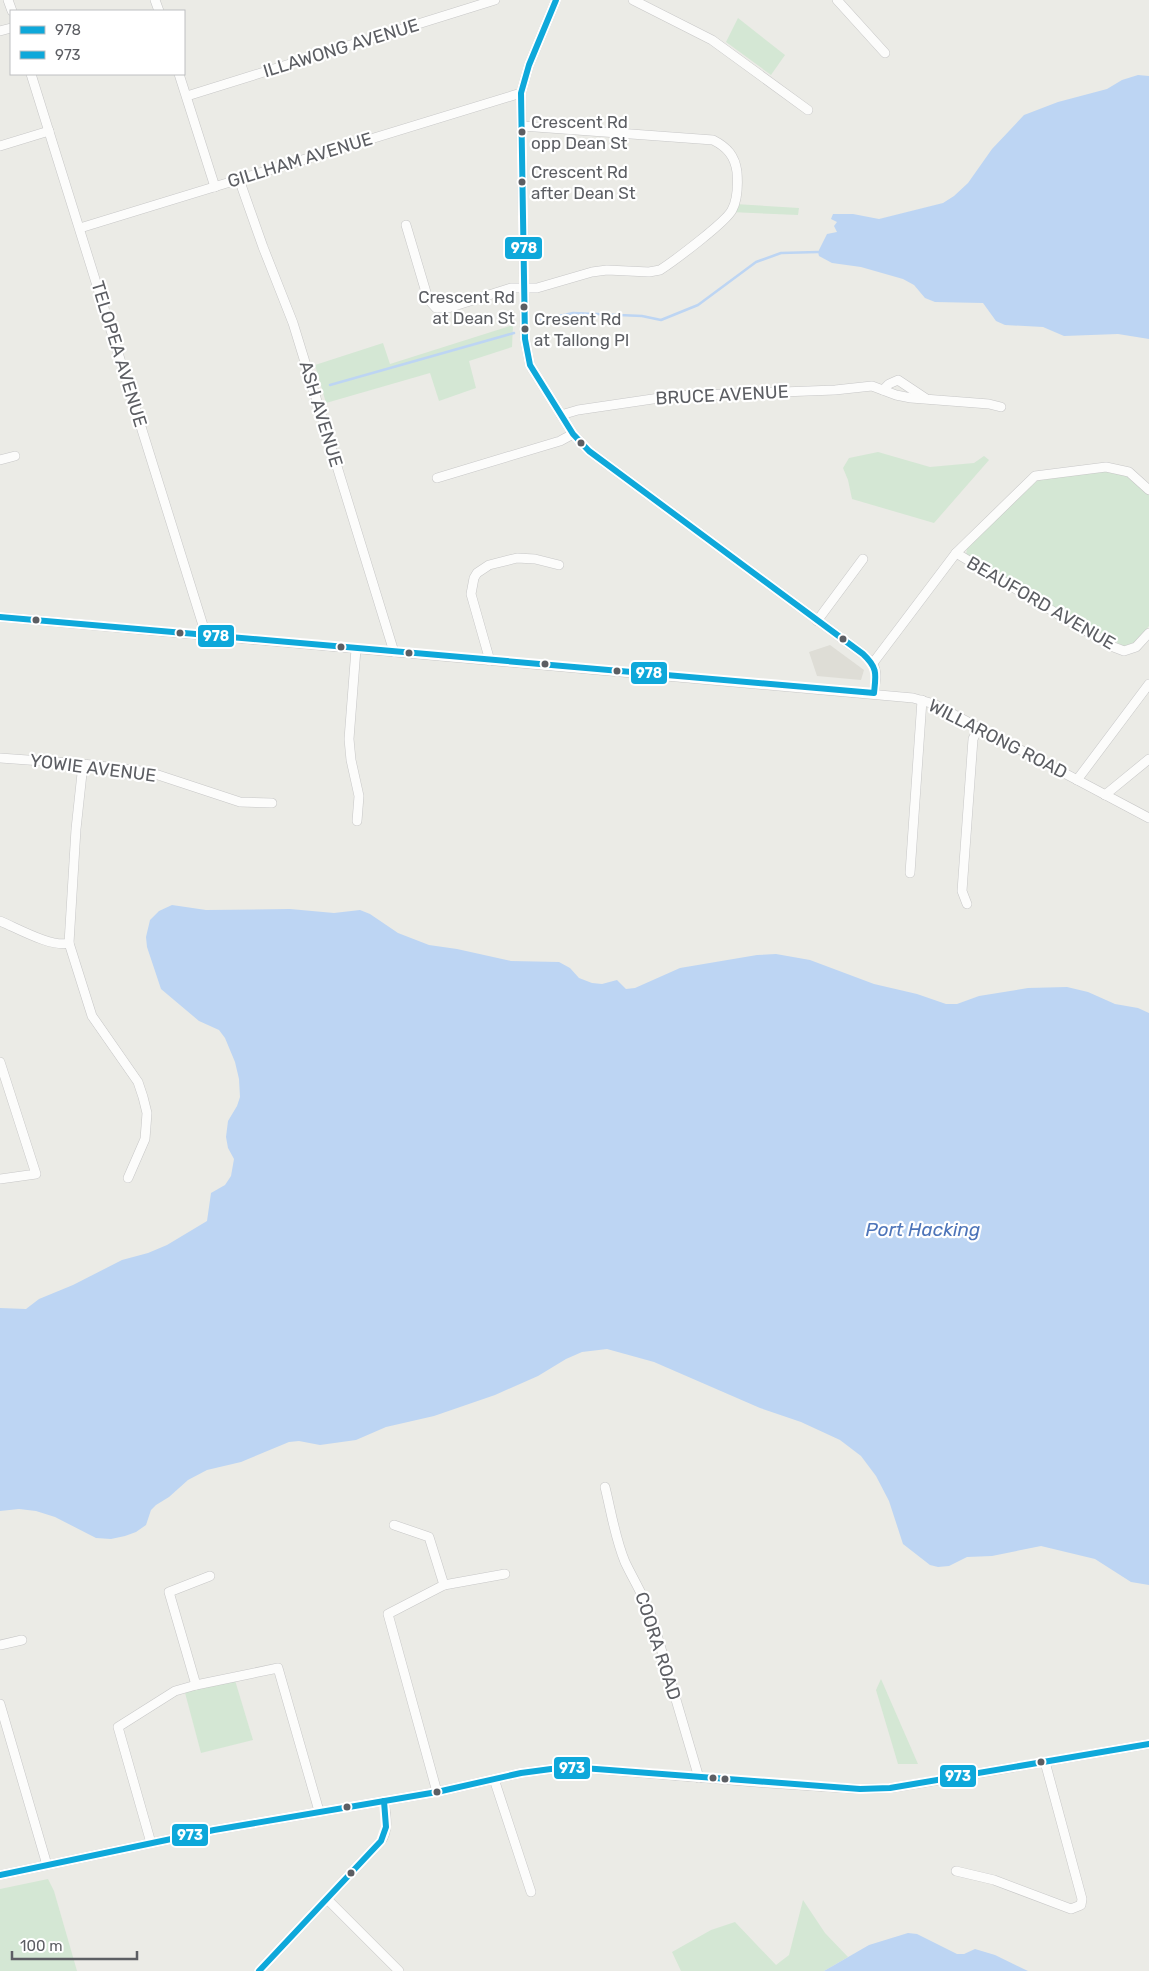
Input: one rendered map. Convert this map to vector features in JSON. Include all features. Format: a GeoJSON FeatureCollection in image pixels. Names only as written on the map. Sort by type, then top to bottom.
{"type":"FeatureCollection","features":[{"type":"Feature","properties":{"kind":"street","name":"ILLAWONG AVENUE"},"geometry":{"type":"LineString","coordinates":[[187,96],[495,0]]}},
{"type":"Feature","properties":{"kind":"street"},"geometry":{"type":"LineString","coordinates":[[556,0],[526,73],[521,93],[527,358],[573,434],[588,451],[704,535],[873,663],[876,674],[874,694]]}},
{"type":"Feature","properties":{"kind":"street"},"geometry":{"type":"LineString","coordinates":[[634,0],[712,40],[808,110]]}},
{"type":"Feature","properties":{"kind":"street"},"geometry":{"type":"LineString","coordinates":[[837,0],[885,52]]}},
{"type":"Feature","properties":{"kind":"street","name":"TELOPEA AVENUE"},"geometry":{"type":"LineString","coordinates":[[31,75],[206,636]]}},
{"type":"Feature","properties":{"kind":"street"},"geometry":{"type":"LineString","coordinates":[[180,75],[215,186]]}},
{"type":"Feature","properties":{"kind":"street","name":"GILLHAM AVENUE"},"geometry":{"type":"LineString","coordinates":[[80,228],[521,93]]}},
{"type":"Feature","properties":{"kind":"street"},"geometry":{"type":"LineString","coordinates":[[406,225],[428,299],[436,308],[448,308],[511,288],[537,288],[599,271],[649,272],[660,270],[679,257],[731,212],[737,193],[736,166],[728,150],[713,140],[522,126]]}},
{"type":"Feature","properties":{"kind":"street"},"geometry":{"type":"LineString","coordinates":[[0,146],[49,131]]}},
{"type":"Feature","properties":{"kind":"street","name":"ASH AVENUE"},"geometry":{"type":"LineString","coordinates":[[239,179],[293,323],[394,652]]}},
{"type":"Feature","properties":{"kind":"street","name":"BRUCE AVENUE"},"geometry":{"type":"LineString","coordinates":[[883,390],[889,384],[898,380],[927,400]]}},
{"type":"Feature","properties":{"kind":"street","name":"BRUCE AVENUE"},"geometry":{"type":"LineString","coordinates":[[561,415],[567,412],[672,396],[835,390],[872,386],[896,395],[927,400],[1001,406]]}},
{"type":"Feature","properties":{"kind":"street"},"geometry":{"type":"LineString","coordinates":[[437,478],[560,441],[573,434]]}},
{"type":"Feature","properties":{"kind":"street"},"geometry":{"type":"LineString","coordinates":[[0,460],[15,456]]}},
{"type":"Feature","properties":{"kind":"street","name":"BEAUFORD AVENUE"},"geometry":{"type":"LineString","coordinates":[[873,663],[956,553],[1035,476],[1106,467],[1129,472],[1149,490]]}},
{"type":"Feature","properties":{"kind":"street","name":"BEAUFORD AVENUE"},"geometry":{"type":"LineString","coordinates":[[956,553],[1112,646],[1124,651],[1136,647],[1149,633]]}},
{"type":"Feature","properties":{"kind":"street"},"geometry":{"type":"LineString","coordinates":[[490,661],[471,594],[474,578],[477,573],[489,565],[517,558],[535,559],[558,565]]}},
{"type":"Feature","properties":{"kind":"street"},"geometry":{"type":"LineString","coordinates":[[817,621],[863,558]]}},
{"type":"Feature","properties":{"kind":"street","name":"WILLARONG ROAD"},"geometry":{"type":"LineString","coordinates":[[0,617],[874,694],[922,700],[979,727],[1149,818]]}},
{"type":"Feature","properties":{"kind":"street"},"geometry":{"type":"LineString","coordinates":[[356,649],[349,739],[351,760],[359,796],[357,821]]}},
{"type":"Feature","properties":{"kind":"street"},"geometry":{"type":"LineString","coordinates":[[1077,780],[1149,684]]}},
{"type":"Feature","properties":{"kind":"street"},"geometry":{"type":"LineString","coordinates":[[910,873],[922,700]]}},
{"type":"Feature","properties":{"kind":"street"},"geometry":{"type":"LineString","coordinates":[[967,904],[962,891],[967,804],[973,739],[979,727]]}},
{"type":"Feature","properties":{"kind":"street","name":"YOWIE AVENUE"},"geometry":{"type":"LineString","coordinates":[[0,758],[83,764],[158,774],[240,802],[272,803]]}},
{"type":"Feature","properties":{"kind":"street"},"geometry":{"type":"LineString","coordinates":[[1105,795],[1149,759]]}},
{"type":"Feature","properties":{"kind":"street"},"geometry":{"type":"LineString","coordinates":[[83,764],[76,829],[69,943],[92,1016],[138,1082],[144,1097],[147,1113],[145,1139],[128,1178]]}},
{"type":"Feature","properties":{"kind":"street"},"geometry":{"type":"LineString","coordinates":[[0,921],[54,943],[69,943]]}},
{"type":"Feature","properties":{"kind":"street"},"geometry":{"type":"LineString","coordinates":[[0,1062],[36,1174],[0,1179]]}},
{"type":"Feature","properties":{"kind":"street","name":"COORA ROAD"},"geometry":{"type":"LineString","coordinates":[[605,1487],[623,1554],[652,1618],[699,1778]]}},
{"type":"Feature","properties":{"kind":"street"},"geometry":{"type":"LineString","coordinates":[[394,1525],[429,1537],[444,1585]]}},
{"type":"Feature","properties":{"kind":"street"},"geometry":{"type":"LineString","coordinates":[[437,1792],[388,1614],[444,1585],[505,1574]]}},
{"type":"Feature","properties":{"kind":"street"},"geometry":{"type":"LineString","coordinates":[[196,1685],[169,1592],[210,1576]]}},
{"type":"Feature","properties":{"kind":"street"},"geometry":{"type":"LineString","coordinates":[[0,1645],[22,1640]]}},
{"type":"Feature","properties":{"kind":"street"},"geometry":{"type":"LineString","coordinates":[[151,1843],[118,1727],[175,1691],[278,1668],[319,1811]]}},
{"type":"Feature","properties":{"kind":"street"},"geometry":{"type":"LineString","coordinates":[[0,1704],[47,1865]]}},
{"type":"Feature","properties":{"kind":"street"},"geometry":{"type":"LineString","coordinates":[[0,1875],[151,1843],[319,1811],[437,1792],[536,1770],[583,1768],[860,1789],[890,1788],[1149,1744]]}},
{"type":"Feature","properties":{"kind":"street"},"geometry":{"type":"LineString","coordinates":[[956,1871],[994,1880],[1071,1909],[1081,1905],[1082,1900],[1046,1762]]}},
{"type":"Feature","properties":{"kind":"street"},"geometry":{"type":"LineString","coordinates":[[494,1779],[531,1892]]}},
{"type":"Feature","properties":{"kind":"street"},"geometry":{"type":"LineString","coordinates":[[259,1971],[371,1854],[384,1835],[386,1823],[384,1802]]}},
{"type":"Feature","properties":{"kind":"street"},"geometry":{"type":"LineString","coordinates":[[327,1899],[399,1971]]}},
{"type":"Feature","properties":{"kind":"shaded area"},"geometry":{"type":"Polygon","coordinates":[[[830,645],[864,670],[861,680],[817,676],[809,652],[830,645]]]}},
{"type":"Feature","properties":{"kind":"green space"},"geometry":{"type":"Polygon","coordinates":[[[738,18],[785,55],[771,75],[726,42],[738,18]]]}},
{"type":"Feature","properties":{"kind":"green space"},"geometry":{"type":"Polygon","coordinates":[[[735,204],[799,208],[798,215],[731,212],[735,204]]]}},
{"type":"Feature","properties":{"kind":"green space"},"geometry":{"type":"Polygon","coordinates":[[[513,325],[512,347],[469,361],[476,388],[439,401],[430,373],[326,403],[315,365],[383,343],[390,364],[513,325]]]}},
{"type":"Feature","properties":{"kind":"green space"},"geometry":{"type":"Polygon","coordinates":[[[878,452],[930,467],[974,463],[984,456],[989,460],[934,523],[852,499],[843,468],[849,458],[878,452]]]}},
{"type":"Feature","properties":{"kind":"green space"},"geometry":{"type":"Polygon","coordinates":[[[1096,470],[1111,472],[1132,479],[1149,493],[1149,626],[1135,643],[1125,647],[966,557],[967,547],[1040,478],[1096,470]]]}},
{"type":"Feature","properties":{"kind":"green space"},"geometry":{"type":"Polygon","coordinates":[[[234,1677],[253,1740],[201,1753],[184,1689],[234,1677]]]}},
{"type":"Feature","properties":{"kind":"green space"},"geometry":{"type":"Polygon","coordinates":[[[881,1679],[918,1764],[898,1764],[876,1690],[881,1679]]]}},
{"type":"Feature","properties":{"kind":"green space"},"geometry":{"type":"Polygon","coordinates":[[[48,1879],[54,1891],[77,1971],[0,1971],[0,1889],[48,1879]]]}},
{"type":"Feature","properties":{"kind":"green space"},"geometry":{"type":"Polygon","coordinates":[[[803,1900],[825,1933],[848,1957],[824,1971],[681,1971],[672,1952],[711,1930],[735,1922],[776,1965],[789,1955],[803,1900]]]}},
{"type":"Feature","properties":{"kind":"water"},"geometry":{"type":"Polygon","coordinates":[[[1138,75],[1149,76],[1149,339],[1118,334],[1064,336],[1043,327],[1005,325],[996,321],[983,303],[935,302],[925,298],[914,285],[903,279],[861,267],[832,263],[819,256],[818,252],[827,234],[837,232],[834,226],[837,222],[831,219],[833,214],[853,214],[879,219],[943,203],[968,183],[992,149],[1024,115],[1058,102],[1107,89],[1122,80],[1138,75]]]}},
{"type":"Feature","properties":{"kind":"water","name":"Port Hacking"},"geometry":{"type":"Polygon","coordinates":[[[172,905],[206,910],[290,909],[334,913],[360,910],[370,914],[398,933],[429,945],[511,961],[559,962],[570,968],[579,978],[592,983],[602,984],[617,980],[626,989],[635,988],[680,968],[757,955],[776,954],[810,960],[874,984],[917,994],[946,1004],[957,1004],[979,996],[1028,988],[1067,987],[1088,992],[1115,1004],[1138,1008],[1149,1013],[1149,1585],[1131,1582],[1095,1559],[1041,1546],[992,1556],[967,1557],[949,1566],[938,1567],[930,1565],[903,1544],[889,1501],[876,1476],[861,1456],[840,1440],[801,1422],[760,1408],[654,1362],[607,1349],[582,1352],[566,1359],[538,1376],[495,1395],[434,1416],[386,1427],[356,1440],[320,1445],[299,1441],[289,1442],[241,1462],[207,1470],[188,1480],[169,1497],[156,1505],[151,1510],[146,1525],[136,1532],[125,1536],[111,1539],[96,1538],[55,1517],[36,1511],[19,1509],[0,1511],[0,1308],[26,1309],[39,1299],[73,1285],[122,1260],[148,1253],[167,1245],[207,1221],[211,1193],[225,1185],[231,1176],[234,1159],[228,1148],[226,1137],[228,1121],[240,1097],[239,1079],[235,1062],[225,1038],[219,1030],[199,1021],[161,989],[147,947],[146,937],[150,920],[159,911],[172,905]]]}},
{"type":"Feature","properties":{"kind":"water"},"geometry":{"type":"Polygon","coordinates":[[[908,1933],[917,1934],[957,1954],[964,1954],[975,1949],[995,1955],[1028,1971],[824,1971],[869,1945],[908,1933]]]}},
{"type":"Feature","properties":{"kind":"waterway"},"geometry":{"type":"LineString","coordinates":[[541,320],[573,313],[642,316],[661,320],[698,305],[756,262],[781,253],[818,252]]}},
{"type":"Feature","properties":{"kind":"waterway"},"geometry":{"type":"LineString","coordinates":[[330,385],[514,333]]}},
{"type":"Feature","properties":{"kind":"transit line","name":"978"},"geometry":{"type":"LineString","coordinates":[[0,617],[874,693],[874,667],[863,654],[589,451],[573,434],[530,365],[525,339],[521,93],[529,65],[556,0]]}},
{"type":"Feature","properties":{"kind":"transit line","name":"973"},"geometry":{"type":"LineString","coordinates":[[0,1875],[214,1830],[437,1792],[521,1773],[551,1769],[583,1768],[860,1789],[890,1788],[1149,1744]]}},
{"type":"Feature","properties":{"kind":"transit line","name":"973"},"geometry":{"type":"LineString","coordinates":[[259,1971],[381,1841],[386,1827],[384,1801]]}},
{"type":"Feature","properties":{"kind":"place","name":"Crescent Rd opp Dean St"},"geometry":{"type":"Point","coordinates":[522,132]}},
{"type":"Feature","properties":{"kind":"place","name":"Crescent Rd after Dean St"},"geometry":{"type":"Point","coordinates":[522,182]}},
{"type":"Feature","properties":{"kind":"place","name":"Crescent Rd at Dean St"},"geometry":{"type":"Point","coordinates":[524,307]}},
{"type":"Feature","properties":{"kind":"place","name":"Cresent Rd at Tallong Pl"},"geometry":{"type":"Point","coordinates":[525,329]}}]}
